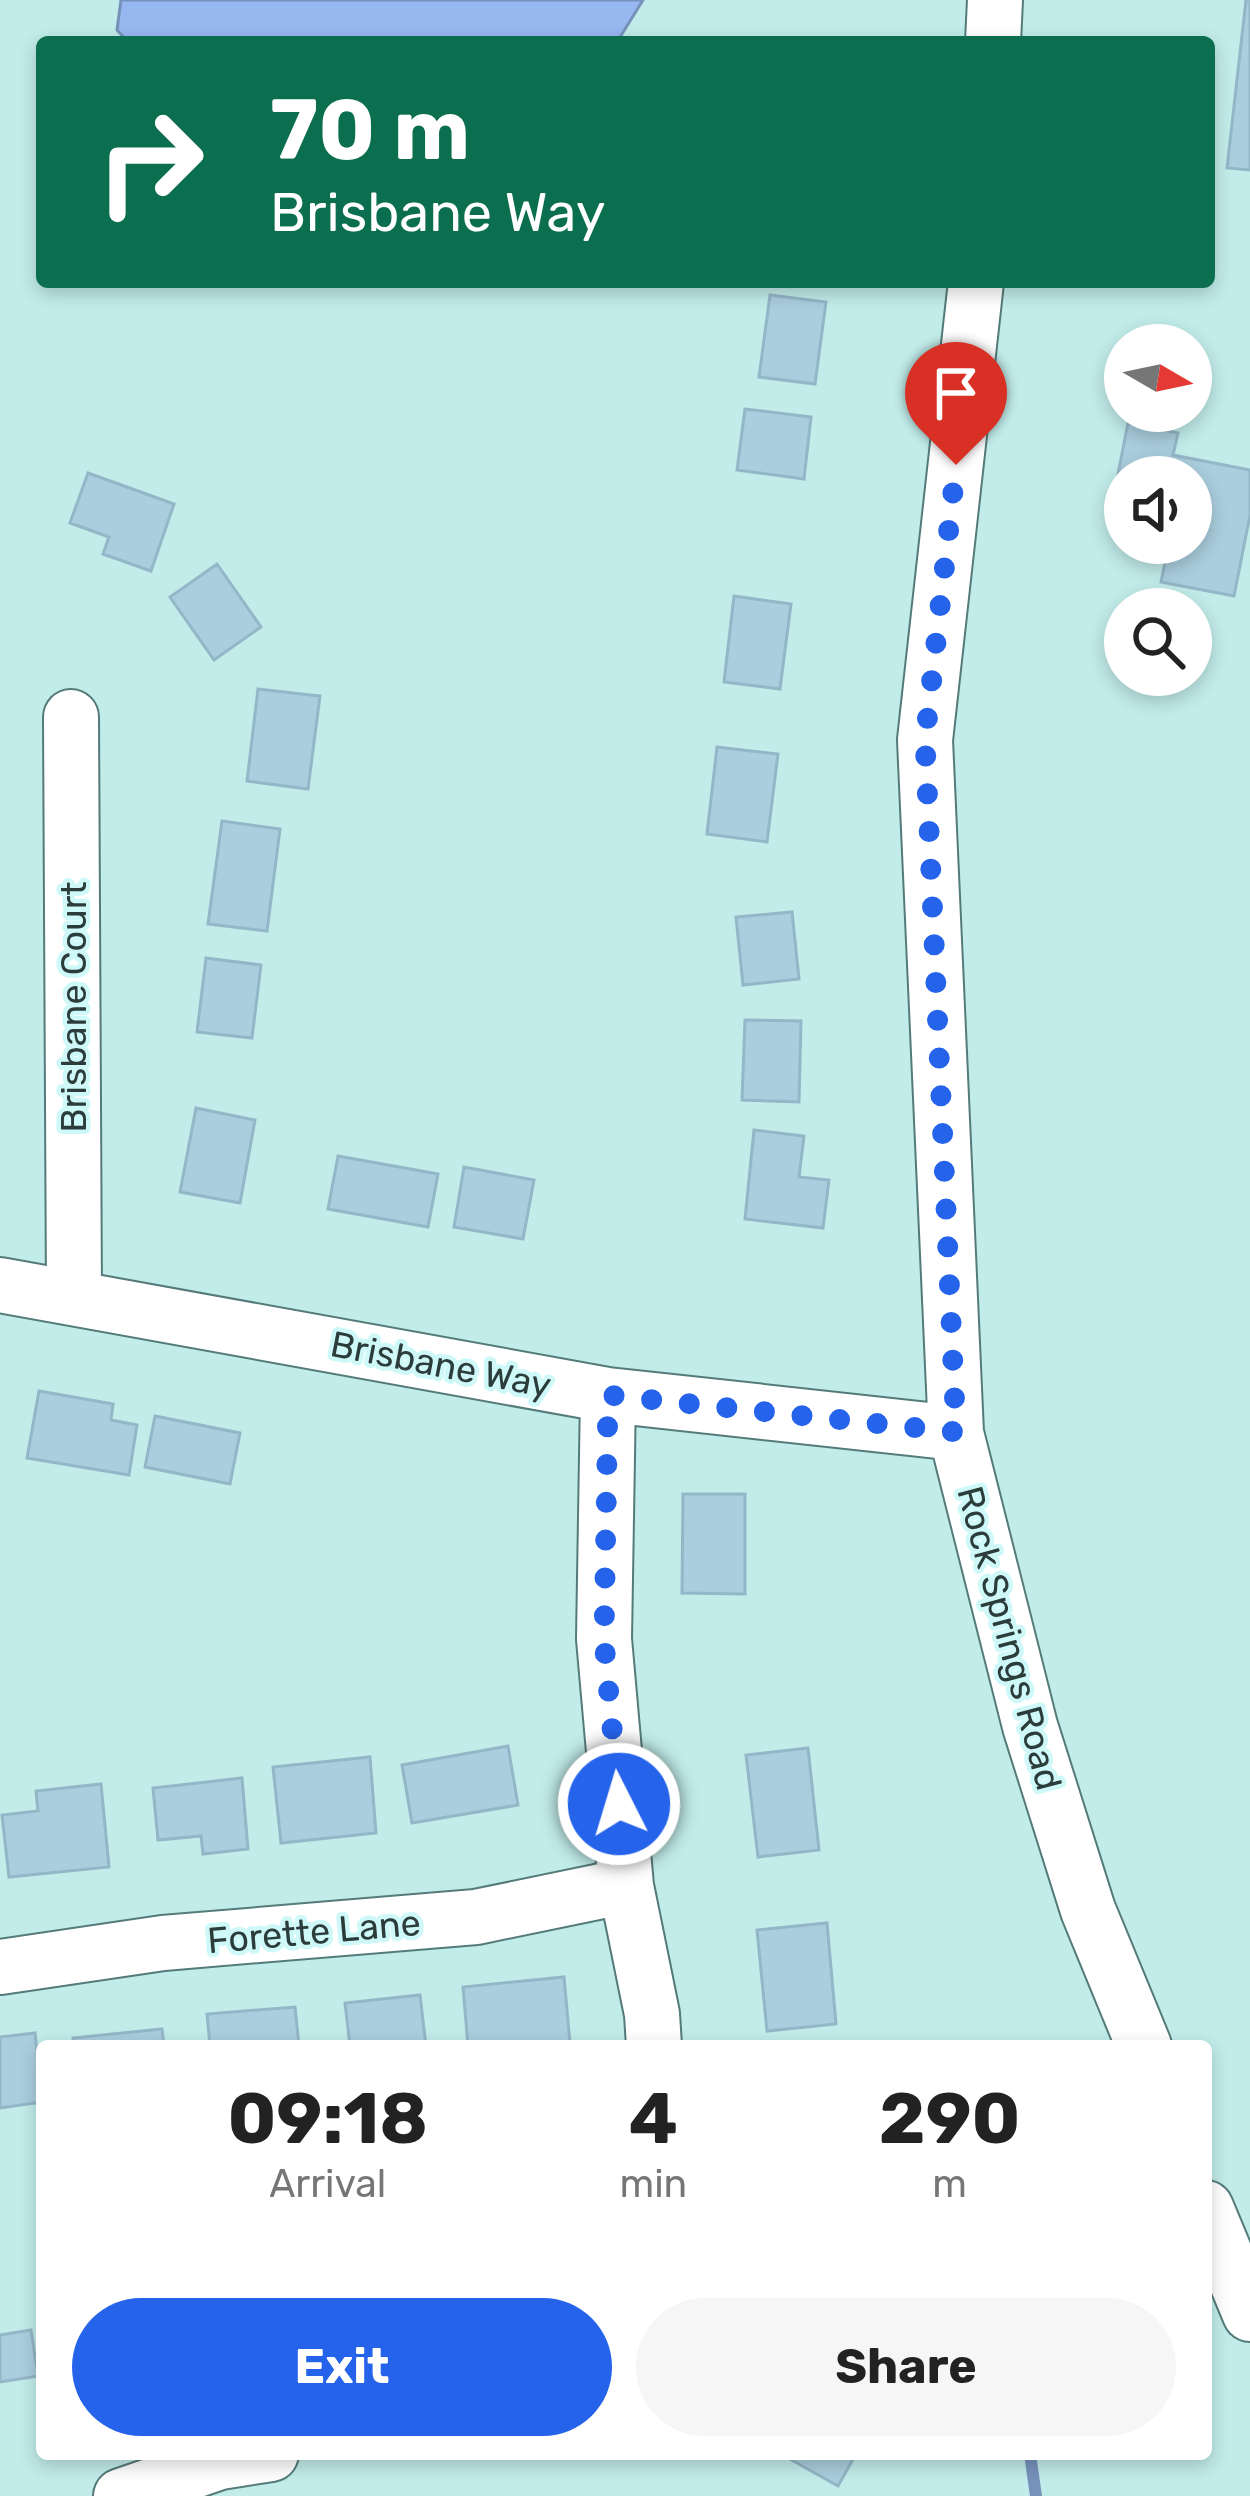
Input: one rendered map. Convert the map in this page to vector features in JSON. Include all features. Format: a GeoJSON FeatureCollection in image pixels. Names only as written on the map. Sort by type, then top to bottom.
{"type":"FeatureCollection","features":[{"type":"Feature","properties":{"kind":"street"},"geometry":{"type":"LineString","coordinates":[[993,36],[995,0]]}},
{"type":"Feature","properties":{"kind":"street","name":"Rock Springs Road"},"geometry":{"type":"LineString","coordinates":[[975,288],[925,740],[956,1432],[1030,1726],[1088,1910],[1142,2040]]}},
{"type":"Feature","properties":{"kind":"street","name":"Brisbane Court"},"geometry":{"type":"LineString","coordinates":[[71,717],[74,1296]]}},
{"type":"Feature","properties":{"kind":"street","name":"Brisbane Way"},"geometry":{"type":"LineString","coordinates":[[0,1285],[608,1395],[956,1432]]}},
{"type":"Feature","properties":{"kind":"street"},"geometry":{"type":"LineString","coordinates":[[608,1395],[604,1640],[626,1886],[654,2040]]}},
{"type":"Feature","properties":{"kind":"street","name":"Forette Lane"},"geometry":{"type":"LineString","coordinates":[[0,1967],[163,1943],[476,1917],[626,1886]]}},
{"type":"Feature","properties":{"kind":"street"},"geometry":{"type":"LineString","coordinates":[[1212,2222],[1250,2314]]}},
{"type":"Feature","properties":{"kind":"street"},"geometry":{"type":"LineString","coordinates":[[121,2496],[233,2460]]}},
{"type":"Feature","properties":{"kind":"water"},"geometry":{"type":"Polygon","coordinates":[[[121,0],[643,0],[621,36],[122,36],[117,30],[121,0]]]}},
{"type":"Feature","properties":{"kind":"building"},"geometry":{"type":"Polygon","coordinates":[[[1246,0],[1250,0],[1250,170],[1227,168],[1246,0]]]}},
{"type":"Feature","properties":{"kind":"building"},"geometry":{"type":"Polygon","coordinates":[[[770,295],[826,302],[815,384],[759,377],[770,295]]]}},
{"type":"Feature","properties":{"kind":"building"},"geometry":{"type":"Polygon","coordinates":[[[745,409],[811,417],[804,479],[737,470],[745,409]]]}},
{"type":"Feature","properties":{"kind":"building"},"geometry":{"type":"Polygon","coordinates":[[[1126,432],[1178,433],[1173,455],[1178,456],[1122,456],[1126,432]]]}},
{"type":"Feature","properties":{"kind":"building"},"geometry":{"type":"Polygon","coordinates":[[[1212,463],[1250,470],[1250,515],[1234,596],[1212,588],[1161,582],[1165,564],[1212,564],[1212,463]]]}},
{"type":"Feature","properties":{"kind":"building"},"geometry":{"type":"Polygon","coordinates":[[[88,473],[174,504],[151,571],[103,554],[109,537],[70,523],[88,473]]]}},
{"type":"Feature","properties":{"kind":"building"},"geometry":{"type":"Polygon","coordinates":[[[217,564],[261,627],[214,660],[170,597],[217,564]]]}},
{"type":"Feature","properties":{"kind":"building"},"geometry":{"type":"Polygon","coordinates":[[[734,596],[791,604],[780,689],[724,682],[734,596]]]}},
{"type":"Feature","properties":{"kind":"building"},"geometry":{"type":"Polygon","coordinates":[[[258,689],[320,696],[308,789],[247,781],[258,689]]]}},
{"type":"Feature","properties":{"kind":"building"},"geometry":{"type":"Polygon","coordinates":[[[717,747],[778,754],[767,842],[707,834],[717,747]]]}},
{"type":"Feature","properties":{"kind":"building"},"geometry":{"type":"Polygon","coordinates":[[[222,821],[280,829],[267,931],[208,924],[222,821]]]}},
{"type":"Feature","properties":{"kind":"building"},"geometry":{"type":"Polygon","coordinates":[[[792,912],[799,979],[743,985],[736,917],[792,912]]]}},
{"type":"Feature","properties":{"kind":"building"},"geometry":{"type":"Polygon","coordinates":[[[206,958],[261,965],[252,1038],[197,1032],[206,958]]]}},
{"type":"Feature","properties":{"kind":"building"},"geometry":{"type":"Polygon","coordinates":[[[745,1020],[801,1021],[799,1102],[742,1100],[745,1020]]]}},
{"type":"Feature","properties":{"kind":"building"},"geometry":{"type":"Polygon","coordinates":[[[196,1108],[255,1120],[240,1203],[180,1192],[196,1108]]]}},
{"type":"Feature","properties":{"kind":"building"},"geometry":{"type":"Polygon","coordinates":[[[754,1130],[804,1136],[799,1177],[829,1180],[823,1228],[745,1219],[754,1130]]]}},
{"type":"Feature","properties":{"kind":"building"},"geometry":{"type":"Polygon","coordinates":[[[338,1156],[438,1174],[428,1227],[328,1209],[338,1156]]]}},
{"type":"Feature","properties":{"kind":"building"},"geometry":{"type":"Polygon","coordinates":[[[464,1167],[534,1180],[523,1239],[454,1227],[464,1167]]]}},
{"type":"Feature","properties":{"kind":"building"},"geometry":{"type":"Polygon","coordinates":[[[39,1391],[113,1404],[111,1420],[137,1425],[129,1475],[27,1458],[39,1391]]]}},
{"type":"Feature","properties":{"kind":"building"},"geometry":{"type":"Polygon","coordinates":[[[155,1416],[240,1433],[230,1484],[145,1467],[155,1416]]]}},
{"type":"Feature","properties":{"kind":"building"},"geometry":{"type":"Polygon","coordinates":[[[683,1494],[745,1494],[745,1594],[682,1593],[683,1494]]]}},
{"type":"Feature","properties":{"kind":"building"},"geometry":{"type":"Polygon","coordinates":[[[508,1746],[518,1805],[412,1823],[402,1765],[508,1746]]]}},
{"type":"Feature","properties":{"kind":"building"},"geometry":{"type":"Polygon","coordinates":[[[808,1748],[819,1850],[758,1857],[746,1755],[808,1748]]]}},
{"type":"Feature","properties":{"kind":"building"},"geometry":{"type":"Polygon","coordinates":[[[370,1757],[376,1833],[281,1843],[273,1767],[370,1757]]]}},
{"type":"Feature","properties":{"kind":"building"},"geometry":{"type":"Polygon","coordinates":[[[242,1778],[248,1849],[203,1854],[201,1836],[158,1840],[153,1788],[242,1778]]]}},
{"type":"Feature","properties":{"kind":"building"},"geometry":{"type":"Polygon","coordinates":[[[101,1784],[109,1867],[9,1877],[2,1815],[38,1811],[36,1791],[101,1784]]]}},
{"type":"Feature","properties":{"kind":"building"},"geometry":{"type":"Polygon","coordinates":[[[827,1923],[836,2024],[767,2031],[757,1930],[827,1923]]]}},
{"type":"Feature","properties":{"kind":"building"},"geometry":{"type":"Polygon","coordinates":[[[564,1977],[570,2040],[467,2040],[463,1987],[564,1977]]]}},
{"type":"Feature","properties":{"kind":"building"},"geometry":{"type":"Polygon","coordinates":[[[420,1995],[425,2040],[349,2040],[345,2003],[420,1995]]]}},
{"type":"Feature","properties":{"kind":"building"},"geometry":{"type":"Polygon","coordinates":[[[295,2007],[298,2040],[209,2040],[207,2014],[295,2007]]]}},
{"type":"Feature","properties":{"kind":"building"},"geometry":{"type":"Polygon","coordinates":[[[162,2029],[163,2040],[73,2040],[162,2029]]]}},
{"type":"Feature","properties":{"kind":"building"},"geometry":{"type":"Polygon","coordinates":[[[35,2033],[36,2103],[0,2108],[0,2037],[35,2033]]]}},
{"type":"Feature","properties":{"kind":"building"},"geometry":{"type":"Polygon","coordinates":[[[31,2330],[36,2376],[0,2382],[0,2335],[31,2330]]]}},
{"type":"Feature","properties":{"kind":"building"},"geometry":{"type":"Polygon","coordinates":[[[792,2460],[853,2460],[838,2486],[792,2460]]]}},
{"type":"Feature","properties":{"kind":"waterway"},"geometry":{"type":"LineString","coordinates":[[1031,2460],[1036,2496]]}},
{"type":"Feature","properties":{"kind":"route"},"geometry":{"type":"LineString","coordinates":[[619,1804],[604,1640],[608,1395],[956,1432],[925,740],[956,465]]}}]}
